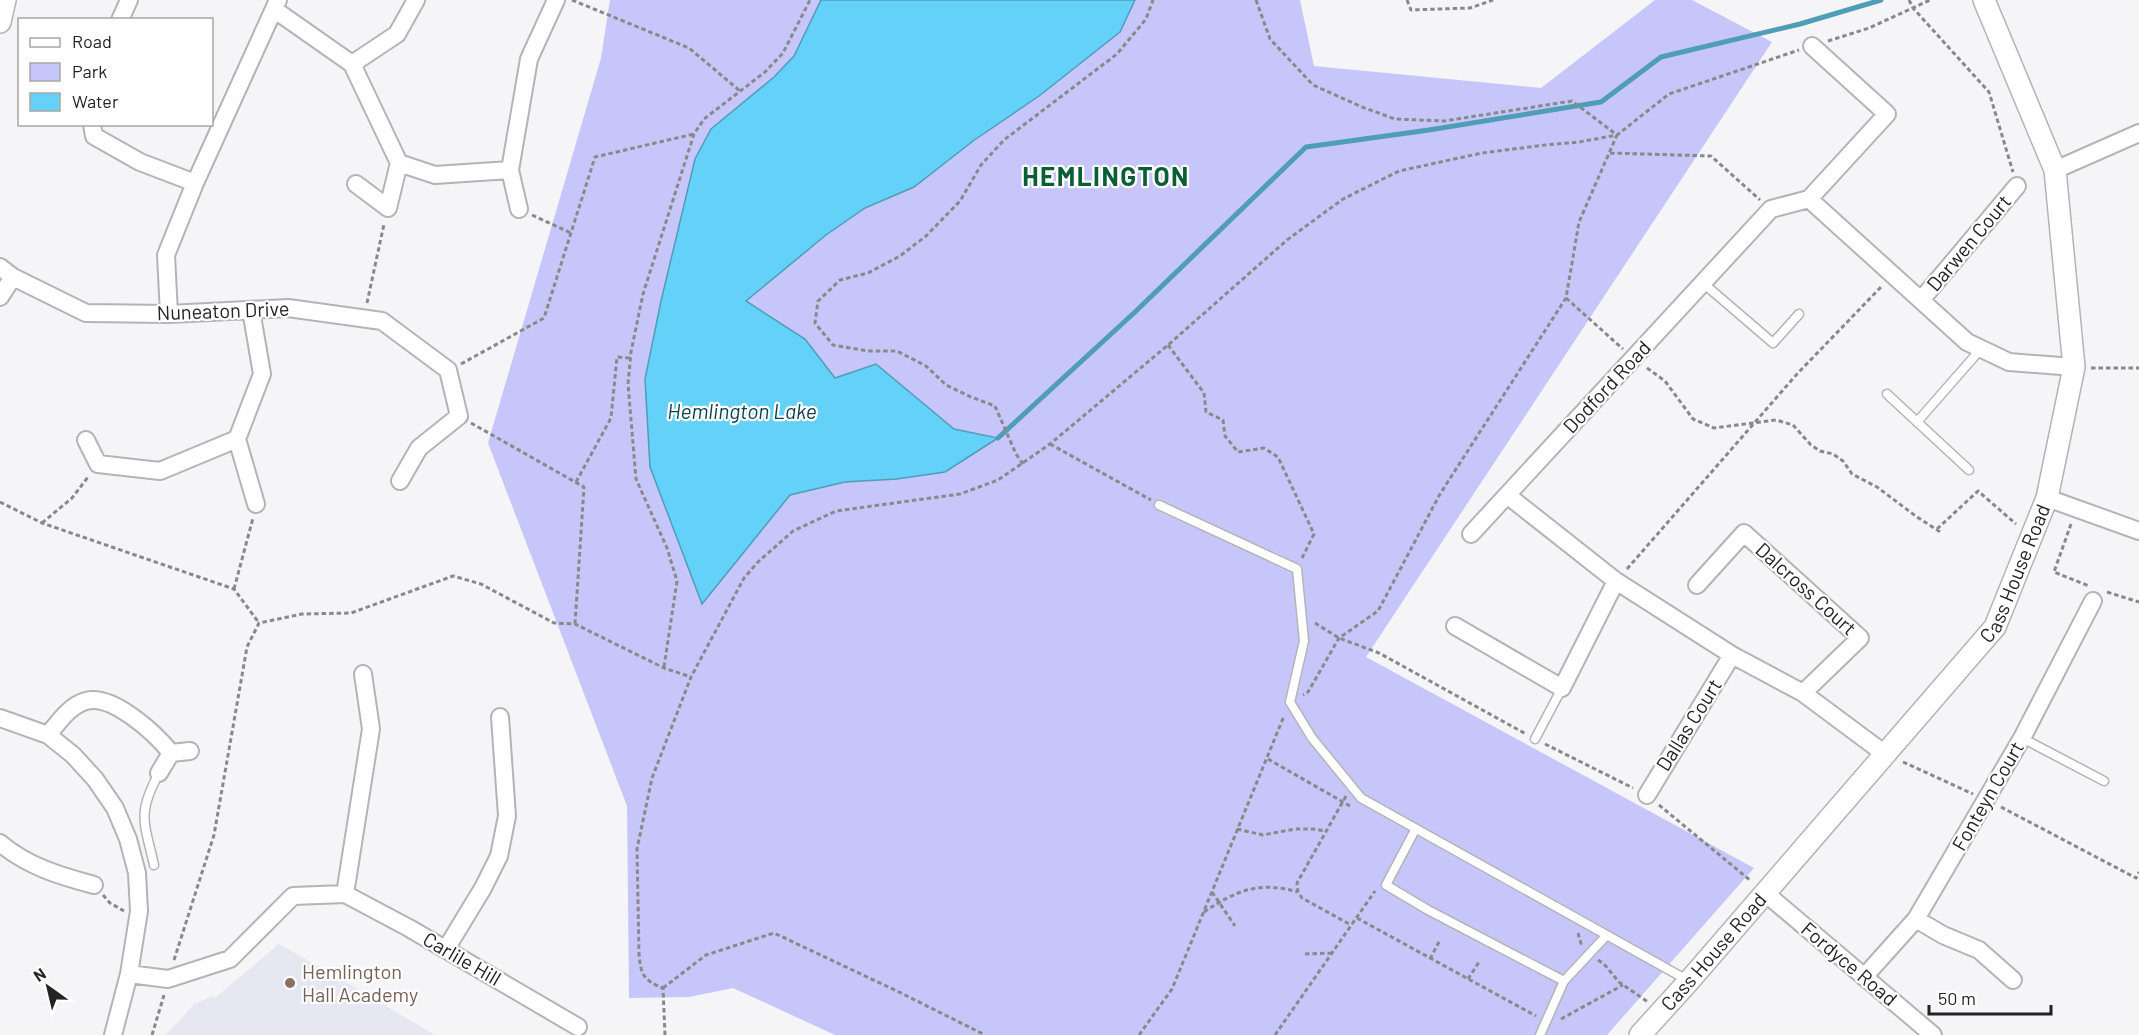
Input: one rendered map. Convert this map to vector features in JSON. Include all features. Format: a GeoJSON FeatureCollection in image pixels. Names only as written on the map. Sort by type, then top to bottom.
{"type":"FeatureCollection","features":[{"type":"Feature","properties":{"kind":"street"},"geometry":{"type":"LineString","coordinates":[[0,22],[5,0]]}},
{"type":"Feature","properties":{"kind":"street"},"geometry":{"type":"LineString","coordinates":[[121,18],[129,0]]}},
{"type":"Feature","properties":{"kind":"street"},"geometry":{"type":"LineString","coordinates":[[352,64],[397,34],[416,0]]}},
{"type":"Feature","properties":{"kind":"street"},"geometry":{"type":"LineString","coordinates":[[519,209],[510,170],[529,59],[556,0]]}},
{"type":"Feature","properties":{"kind":"street","name":"Cass House Road"},"geometry":{"type":"LineString","coordinates":[[1640,1035],[1995,627],[2047,498],[2074,367],[2055,170],[1984,0]]}},
{"type":"Feature","properties":{"kind":"street"},"geometry":{"type":"LineString","coordinates":[[169,314],[166,255],[195,183],[276,5],[352,64],[399,163],[388,208],[356,184]]}},
{"type":"Feature","properties":{"kind":"street"},"geometry":{"type":"LineString","coordinates":[[1771,209],[1809,199],[1887,114],[1812,46]]}},
{"type":"Feature","properties":{"kind":"street"},"geometry":{"type":"LineString","coordinates":[[92,126],[94,136],[140,162],[195,183]]}},
{"type":"Feature","properties":{"kind":"street"},"geometry":{"type":"LineString","coordinates":[[2055,170],[2139,133]]}},
{"type":"Feature","properties":{"kind":"street"},"geometry":{"type":"LineString","coordinates":[[399,163],[435,175],[510,170]]}},
{"type":"Feature","properties":{"kind":"street","name":"Darwen Court"},"geometry":{"type":"LineString","coordinates":[[1921,300],[2017,186]]}},
{"type":"Feature","properties":{"kind":"street"},"geometry":{"type":"LineString","coordinates":[[1809,199],[1967,342],[2009,362],[2074,367]]}},
{"type":"Feature","properties":{"kind":"street","name":"Dodford Road"},"geometry":{"type":"LineString","coordinates":[[1471,534],[1771,209]]}},
{"type":"Feature","properties":{"kind":"street"},"geometry":{"type":"LineString","coordinates":[[0,297],[6,272]]}},
{"type":"Feature","properties":{"kind":"street","name":"Nuneaton Drive"},"geometry":{"type":"LineString","coordinates":[[6,272],[86,313],[169,314],[288,308],[382,321],[448,370]]}},
{"type":"Feature","properties":{"kind":"street"},"geometry":{"type":"LineString","coordinates":[[251,310],[262,374],[237,440],[256,504]]}},
{"type":"Feature","properties":{"kind":"street"},"geometry":{"type":"LineString","coordinates":[[400,481],[419,448],[459,416],[448,370]]}},
{"type":"Feature","properties":{"kind":"street"},"geometry":{"type":"LineString","coordinates":[[86,440],[98,464],[160,471],[237,440]]}},
{"type":"Feature","properties":{"kind":"street"},"geometry":{"type":"LineString","coordinates":[[1507,495],[1616,581],[1732,655],[1803,693],[1884,754]]}},
{"type":"Feature","properties":{"kind":"street"},"geometry":{"type":"LineString","coordinates":[[2047,498],[2139,531]]}},
{"type":"Feature","properties":{"kind":"street","name":"Dalcross Court"},"geometry":{"type":"LineString","coordinates":[[1697,585],[1744,533],[1860,638],[1803,693]]}},
{"type":"Feature","properties":{"kind":"street"},"geometry":{"type":"LineString","coordinates":[[1455,626],[1562,688],[1616,581]]}},
{"type":"Feature","properties":{"kind":"street","name":"Fonteyn Court"},"geometry":{"type":"LineString","coordinates":[[1864,977],[1916,919],[2022,738],[2093,601]]}},
{"type":"Feature","properties":{"kind":"street","name":"Dallas Court"},"geometry":{"type":"LineString","coordinates":[[1647,795],[1732,655]]}},
{"type":"Feature","properties":{"kind":"street"},"geometry":{"type":"LineString","coordinates":[[129,974],[168,979],[230,959],[294,896],[345,894],[371,729],[363,674]]}},
{"type":"Feature","properties":{"kind":"street"},"geometry":{"type":"LineString","coordinates":[[48,735],[75,706],[87,700],[98,700],[122,711],[148,728],[171,753]]}},
{"type":"Feature","properties":{"kind":"street"},"geometry":{"type":"LineString","coordinates":[[446,949],[500,856],[507,816],[500,717]]}},
{"type":"Feature","properties":{"kind":"street"},"geometry":{"type":"LineString","coordinates":[[0,718],[48,735],[73,755],[95,779],[115,808],[128,839],[137,873],[139,911],[129,974],[113,1035]]}},
{"type":"Feature","properties":{"kind":"street"},"geometry":{"type":"LineString","coordinates":[[171,753],[190,751]]}},
{"type":"Feature","properties":{"kind":"street"},"geometry":{"type":"LineString","coordinates":[[159,773],[171,753]]}},
{"type":"Feature","properties":{"kind":"street"},"geometry":{"type":"LineString","coordinates":[[0,843],[21,859],[58,876],[94,885]]}},
{"type":"Feature","properties":{"kind":"street","name":"Fordyce Road"},"geometry":{"type":"LineString","coordinates":[[1764,892],[1933,1035]]}},
{"type":"Feature","properties":{"kind":"street","name":"Carlile Hill"},"geometry":{"type":"LineString","coordinates":[[345,894],[446,949],[578,1027]]}},
{"type":"Feature","properties":{"kind":"street"},"geometry":{"type":"LineString","coordinates":[[1916,919],[1943,936],[1980,950],[2013,980]]}},
{"type":"Feature","properties":{"kind":"lane"},"geometry":{"type":"LineString","coordinates":[[1703,283],[1773,343],[1799,314]]}},
{"type":"Feature","properties":{"kind":"lane"},"geometry":{"type":"LineString","coordinates":[[1917,422],[1980,350]]}},
{"type":"Feature","properties":{"kind":"lane"},"geometry":{"type":"LineString","coordinates":[[1887,394],[1969,470]]}},
{"type":"Feature","properties":{"kind":"lane"},"geometry":{"type":"LineString","coordinates":[[1159,504],[1297,569],[1304,641],[1290,702],[1312,738],[1361,798],[1689,981]]}},
{"type":"Feature","properties":{"kind":"lane"},"geometry":{"type":"LineString","coordinates":[[1535,739],[1562,688]]}},
{"type":"Feature","properties":{"kind":"lane"},"geometry":{"type":"LineString","coordinates":[[2022,738],[2104,781]]}},
{"type":"Feature","properties":{"kind":"lane"},"geometry":{"type":"LineString","coordinates":[[154,865],[143,814],[146,799],[159,773]]}},
{"type":"Feature","properties":{"kind":"lane"},"geometry":{"type":"LineString","coordinates":[[1415,830],[1386,885],[1428,910],[1564,981]]}},
{"type":"Feature","properties":{"kind":"lane"},"geometry":{"type":"LineString","coordinates":[[1540,1035],[1564,981],[1606,936]]}},
{"type":"Feature","properties":{"kind":"path"},"geometry":{"type":"LineString","coordinates":[[572,0],[688,48],[740,91]]}},
{"type":"Feature","properties":{"kind":"path"},"geometry":{"type":"LineString","coordinates":[[664,668],[677,581],[667,548],[636,479],[628,384],[630,358],[643,294],[694,134],[704,119],[765,72],[783,53],[810,0]]}},
{"type":"Feature","properties":{"kind":"path"},"geometry":{"type":"LineString","coordinates":[[1023,464],[1016,454],[995,406],[946,384],[927,366],[897,351],[868,351],[834,345],[815,323],[818,301],[840,279],[868,273],[900,256],[926,236],[960,201],[981,165],[1004,140],[1118,54],[1146,19],[1153,0]]}},
{"type":"Feature","properties":{"kind":"path"},"geometry":{"type":"LineString","coordinates":[[1256,0],[1270,39],[1313,84],[1362,107],[1395,119],[1444,122],[1572,101],[1617,135]]}},
{"type":"Feature","properties":{"kind":"path"},"geometry":{"type":"LineString","coordinates":[[1407,0],[1411,10],[1470,8],[1492,0]]}},
{"type":"Feature","properties":{"kind":"path"},"geometry":{"type":"LineString","coordinates":[[1909,0],[1913,8],[1989,92],[2017,186]]}},
{"type":"Feature","properties":{"kind":"path"},"geometry":{"type":"LineString","coordinates":[[663,988],[648,982],[640,968],[638,849],[652,778],[691,677],[744,578],[758,562],[793,531],[836,511],[960,494],[998,480],[1050,444],[1168,345],[1287,240],[1342,199],[1399,171],[1482,153],[1579,142],[1617,135],[1670,94],[1869,28],[1930,0]]}},
{"type":"Feature","properties":{"kind":"path"},"geometry":{"type":"LineString","coordinates":[[448,370],[544,318],[595,158],[694,134]]}},
{"type":"Feature","properties":{"kind":"path"},"geometry":{"type":"LineString","coordinates":[[1139,1035],[1172,988],[1290,702],[1308,692],[1339,638],[1378,611],[1440,494],[1566,298],[1579,222],[1617,135]]}},
{"type":"Feature","properties":{"kind":"path"},"geometry":{"type":"LineString","coordinates":[[1610,153],[1711,156],[1771,209]]}},
{"type":"Feature","properties":{"kind":"path"},"geometry":{"type":"LineString","coordinates":[[364,318],[388,208]]}},
{"type":"Feature","properties":{"kind":"path"},"geometry":{"type":"LineString","coordinates":[[519,209],[571,233]]}},
{"type":"Feature","properties":{"kind":"path"},"geometry":{"type":"LineString","coordinates":[[1616,581],[1797,374],[1893,275]]}},
{"type":"Feature","properties":{"kind":"path"},"geometry":{"type":"LineString","coordinates":[[1566,298],[1634,358],[1665,381],[1693,419],[1714,428],[1776,420],[1793,425],[1811,445],[1820,451],[1833,453],[1843,461],[1852,474],[1877,487],[1942,533]]}},
{"type":"Feature","properties":{"kind":"path"},"geometry":{"type":"LineString","coordinates":[[1168,345],[1204,393],[1206,412],[1224,420],[1225,436],[1238,452],[1264,448],[1278,457],[1314,534],[1297,569]]}},
{"type":"Feature","properties":{"kind":"path"},"geometry":{"type":"LineString","coordinates":[[575,482],[611,418],[617,357],[630,358]]}},
{"type":"Feature","properties":{"kind":"path"},"geometry":{"type":"LineString","coordinates":[[2074,367],[2139,368]]}},
{"type":"Feature","properties":{"kind":"path"},"geometry":{"type":"LineString","coordinates":[[459,416],[584,487],[575,624]]}},
{"type":"Feature","properties":{"kind":"path"},"geometry":{"type":"LineString","coordinates":[[1050,444],[1159,504]]}},
{"type":"Feature","properties":{"kind":"path"},"geometry":{"type":"LineString","coordinates":[[42,523],[72,498],[98,464]]}},
{"type":"Feature","properties":{"kind":"path"},"geometry":{"type":"LineString","coordinates":[[1937,529],[1978,491],[2031,538]]}},
{"type":"Feature","properties":{"kind":"path"},"geometry":{"type":"LineString","coordinates":[[0,502],[42,523],[234,589],[259,623]]}},
{"type":"Feature","properties":{"kind":"path"},"geometry":{"type":"LineString","coordinates":[[234,589],[256,504]]}},
{"type":"Feature","properties":{"kind":"path"},"geometry":{"type":"LineString","coordinates":[[2076,508],[2054,572],[2139,602]]}},
{"type":"Feature","properties":{"kind":"path"},"geometry":{"type":"LineString","coordinates":[[259,623],[302,614],[351,613],[453,576],[481,584],[554,623],[575,624],[664,668],[691,677]]}},
{"type":"Feature","properties":{"kind":"path"},"geometry":{"type":"LineString","coordinates":[[152,1035],[214,835],[248,647],[259,623]]}},
{"type":"Feature","properties":{"kind":"path"},"geometry":{"type":"LineString","coordinates":[[1884,754],[1986,800],[2138,879],[2139,872]]}},
{"type":"Feature","properties":{"kind":"path"},"geometry":{"type":"LineString","coordinates":[[1267,758],[1351,806]]}},
{"type":"Feature","properties":{"kind":"path"},"geometry":{"type":"LineString","coordinates":[[1351,925],[1302,898],[1298,892],[1297,883],[1352,786]]}},
{"type":"Feature","properties":{"kind":"path"},"geometry":{"type":"LineString","coordinates":[[1238,829],[1263,835],[1295,829],[1326,831]]}},
{"type":"Feature","properties":{"kind":"path"},"geometry":{"type":"LineString","coordinates":[[94,885],[117,908],[123,911],[139,911]]}},
{"type":"Feature","properties":{"kind":"path"},"geometry":{"type":"LineString","coordinates":[[1275,1035],[1377,889],[1386,885]]}},
{"type":"Feature","properties":{"kind":"path"},"geometry":{"type":"LineString","coordinates":[[1203,913],[1235,893],[1257,887],[1282,888],[1298,892]]}},
{"type":"Feature","properties":{"kind":"path"},"geometry":{"type":"LineString","coordinates":[[1212,892],[1235,926]]}},
{"type":"Feature","properties":{"kind":"path"},"geometry":{"type":"LineString","coordinates":[[1357,918],[1546,1021],[1556,1021],[1568,1016],[1623,985]]}},
{"type":"Feature","properties":{"kind":"path"},"geometry":{"type":"LineString","coordinates":[[1581,922],[1578,935],[1581,946],[1588,954],[1604,964],[1623,985],[1662,1011]]}},
{"type":"Feature","properties":{"kind":"path"},"geometry":{"type":"LineString","coordinates":[[663,988],[706,954],[774,933],[985,1035]]}},
{"type":"Feature","properties":{"kind":"path"},"geometry":{"type":"LineString","coordinates":[[1430,959],[1440,940]]}},
{"type":"Feature","properties":{"kind":"path"},"geometry":{"type":"LineString","coordinates":[[1305,954],[1332,953]]}},
{"type":"Feature","properties":{"kind":"path"},"geometry":{"type":"LineString","coordinates":[[1468,979],[1479,962]]}},
{"type":"Feature","properties":{"kind":"path"},"geometry":{"type":"LineString","coordinates":[[663,988],[665,1035]]}},
{"type":"Feature","properties":{"kind":"shaded area","name":"Hemlington Hall Academy"},"geometry":{"type":"Polygon","coordinates":[[[279,944],[435,1035],[166,1035],[194,1004],[213,996],[215,998],[279,944]]]}},
{"type":"Feature","properties":{"kind":"green space"},"geometry":{"type":"Polygon","coordinates":[[[610,0],[1300,0],[1314,66],[1541,88],[1655,0],[1692,0],[1772,42],[1366,657],[1754,868],[1607,1035],[835,1035],[733,988],[689,997],[629,998],[627,806],[488,443],[601,58],[610,0]]]}},
{"type":"Feature","properties":{"kind":"water","name":"Hemlington Lake"},"geometry":{"type":"Polygon","coordinates":[[[821,0],[1135,0],[1120,32],[1039,96],[973,141],[914,187],[865,208],[826,235],[746,301],[805,339],[835,378],[876,364],[954,429],[998,438],[945,472],[897,479],[845,482],[790,495],[702,604],[650,467],[645,379],[695,159],[711,129],[774,77],[794,56],[821,0]]]}},
{"type":"Feature","properties":{"kind":"waterway"},"geometry":{"type":"LineString","coordinates":[[998,438],[1135,312],[1306,147],[1601,102],[1661,57],[1800,24],[1881,0]]}},
{"type":"Feature","properties":{"kind":"place","name":"Hemlington Hall Academy"},"geometry":{"type":"Point","coordinates":[290,983]}},
{"type":"Feature","properties":{"kind":"district","name":"HEMLINGTON"},"geometry":{"type":"Point","coordinates":[1106,177]}}]}
